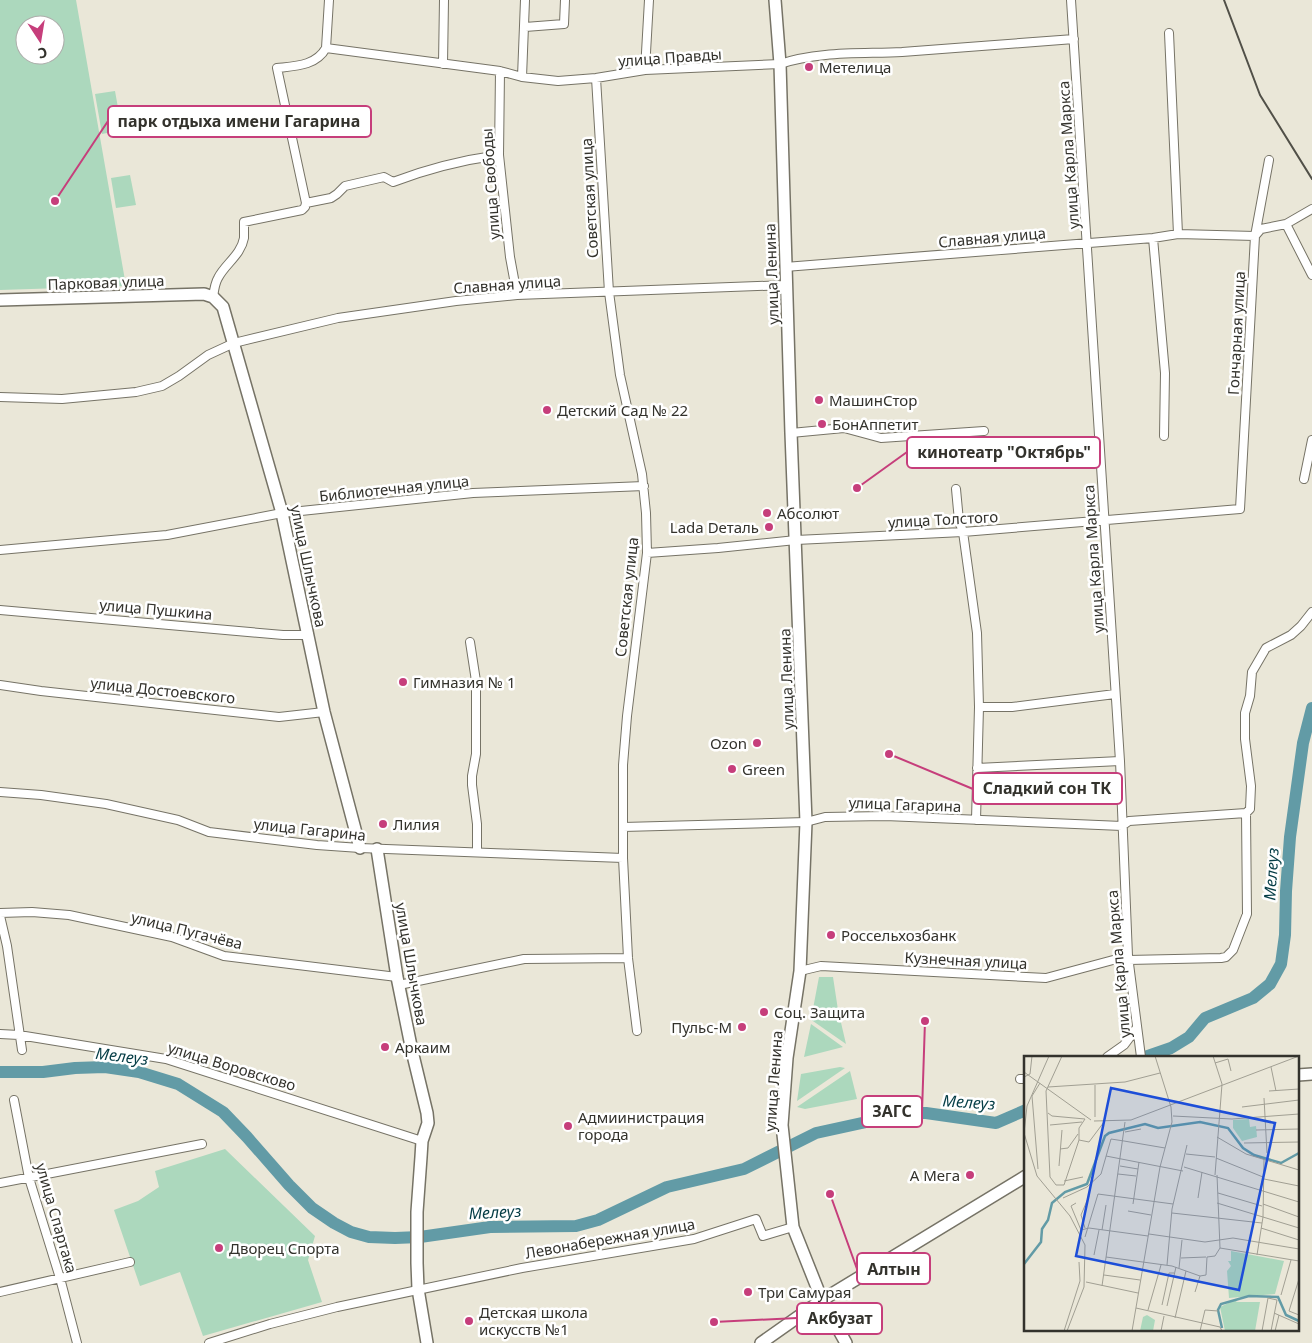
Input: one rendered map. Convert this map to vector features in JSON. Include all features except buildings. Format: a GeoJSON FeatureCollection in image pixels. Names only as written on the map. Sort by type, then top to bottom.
{"type":"FeatureCollection","features":[{"type":"Feature","properties":{"kind":"main road","name":"улица Ленина"},"geometry":{"type":"LineString","coordinates":[[775,0],[780,64],[785,267],[806,822],[800,971],[787,1058],[782,1125],[793,1227],[822,1300],[846,1343]]}},
{"type":"Feature","properties":{"kind":"main road","name":"Парковая улица"},"geometry":{"type":"LineString","coordinates":[[0,300],[204,294],[213,297]]}},
{"type":"Feature","properties":{"kind":"main road","name":"улица Шлычкова"},"geometry":{"type":"LineString","coordinates":[[213,297],[223,307],[282,512],[324,712],[360,848]]}},
{"type":"Feature","properties":{"kind":"main road","name":"улица Шлычкова"},"geometry":{"type":"LineString","coordinates":[[377,849],[398,981],[427,1113],[428,1124],[422,1141],[417,1263],[418,1289],[427,1343]]}},
{"type":"Feature","properties":{"kind":"main road"},"geometry":{"type":"LineString","coordinates":[[761,1343],[822,1300],[1024,1177]]}},
{"type":"Feature","properties":{"kind":"street"},"geometry":{"type":"LineString","coordinates":[[213,297],[218,276],[234,258],[244,239],[244,222],[305,208],[306,203],[277,68],[312,62],[322,55],[326,48],[329,0]]}},
{"type":"Feature","properties":{"kind":"street"},"geometry":{"type":"LineString","coordinates":[[443,64],[444,0]]}},
{"type":"Feature","properties":{"kind":"street"},"geometry":{"type":"LineString","coordinates":[[522,77],[525,0]]}},
{"type":"Feature","properties":{"kind":"street"},"geometry":{"type":"LineString","coordinates":[[525,26],[564,24],[565,0]]}},
{"type":"Feature","properties":{"kind":"street"},"geometry":{"type":"LineString","coordinates":[[645,70],[649,0]]}},
{"type":"Feature","properties":{"kind":"street","name":"улица Карла Маркса"},"geometry":{"type":"LineString","coordinates":[[1071,0],[1120,761],[1128,958],[1141,1056]]}},
{"type":"Feature","properties":{"kind":"street"},"geometry":{"type":"LineString","coordinates":[[1169,33],[1178,234]]}},
{"type":"Feature","properties":{"kind":"street","name":"улица Правды"},"geometry":{"type":"LineString","coordinates":[[326,48],[500,71],[522,77],[558,81],[596,78],[645,70],[780,64],[794,59],[847,54],[1074,40]]}},
{"type":"Feature","properties":{"kind":"street","name":"улица Свободы"},"geometry":{"type":"LineString","coordinates":[[500,71],[499,155],[510,257],[517,295]]}},
{"type":"Feature","properties":{"kind":"street","name":"Советская улица"},"geometry":{"type":"LineString","coordinates":[[596,78],[609,292],[620,375],[644,486],[646,513],[647,553],[627,716],[623,765],[623,858],[628,958],[637,1031]]}},
{"type":"Feature","properties":{"kind":"street"},"geometry":{"type":"LineString","coordinates":[[306,203],[331,198],[338,194],[345,186],[377,178],[384,178],[393,182],[448,164],[499,155]]}},
{"type":"Feature","properties":{"kind":"street","name":"Гончарная улица"},"geometry":{"type":"LineString","coordinates":[[1240,509],[1255,236],[1269,160]]}},
{"type":"Feature","properties":{"kind":"street","name":"Славная улица"},"geometry":{"type":"LineString","coordinates":[[785,267],[1153,238],[1178,234],[1255,236],[1261,229],[1286,224],[1312,209]]}},
{"type":"Feature","properties":{"kind":"street"},"geometry":{"type":"LineString","coordinates":[[1286,224],[1312,275]]}},
{"type":"Feature","properties":{"kind":"street"},"geometry":{"type":"LineString","coordinates":[[1153,238],[1165,373],[1164,436]]}},
{"type":"Feature","properties":{"kind":"street","name":"Славная улица"},"geometry":{"type":"LineString","coordinates":[[0,397],[62,398],[136,392],[162,386],[208,355],[234,343],[338,318],[456,301],[517,295],[786,285]]}},
{"type":"Feature","properties":{"kind":"street"},"geometry":{"type":"LineString","coordinates":[[791,433],[844,428],[881,438],[984,431]]}},
{"type":"Feature","properties":{"kind":"street"},"geometry":{"type":"LineString","coordinates":[[1304,480],[1312,440]]}},
{"type":"Feature","properties":{"kind":"street","name":"Библиотечная улица"},"geometry":{"type":"LineString","coordinates":[[0,550],[167,535],[282,512],[473,493],[644,486]]}},
{"type":"Feature","properties":{"kind":"street"},"geometry":{"type":"LineString","coordinates":[[956,489],[959,521],[963,532],[977,633],[979,707],[976,820]]}},
{"type":"Feature","properties":{"kind":"street","name":"улица Толстого"},"geometry":{"type":"LineString","coordinates":[[647,553],[796,540],[963,532],[1240,509]]}},
{"type":"Feature","properties":{"kind":"street","name":"улица Пушкина"},"geometry":{"type":"LineString","coordinates":[[0,610],[283,635],[309,635]]}},
{"type":"Feature","properties":{"kind":"street"},"geometry":{"type":"LineString","coordinates":[[1246,813],[1250,809],[1251,786],[1245,739],[1245,713],[1250,696],[1252,672],[1266,648],[1291,635],[1312,612]]}},
{"type":"Feature","properties":{"kind":"street"},"geometry":{"type":"LineString","coordinates":[[470,642],[476,681],[476,754],[472,785],[477,824],[478,852]]}},
{"type":"Feature","properties":{"kind":"street","name":"улица Достоевского"},"geometry":{"type":"LineString","coordinates":[[0,685],[279,717],[324,712]]}},
{"type":"Feature","properties":{"kind":"street"},"geometry":{"type":"LineString","coordinates":[[979,707],[1012,707],[1115,694]]}},
{"type":"Feature","properties":{"kind":"street"},"geometry":{"type":"LineString","coordinates":[[977,768],[1120,761]]}},
{"type":"Feature","properties":{"kind":"street","name":"улица Гагарина"},"geometry":{"type":"LineString","coordinates":[[0,792],[41,795],[106,804],[178,820],[209,832],[317,845],[623,858]]}},
{"type":"Feature","properties":{"kind":"street","name":"улица Гагарина"},"geometry":{"type":"LineString","coordinates":[[623,827],[806,822],[825,816],[885,816],[1122,826],[1129,821],[1246,813]]}},
{"type":"Feature","properties":{"kind":"street","name":"Кузнечная улица"},"geometry":{"type":"LineString","coordinates":[[800,971],[821,966],[1046,978],[1128,958],[1226,957],[1233,950],[1247,914],[1246,813]]}},
{"type":"Feature","properties":{"kind":"street","name":"улица Пугачёва"},"geometry":{"type":"LineString","coordinates":[[0,914],[32,912],[69,915],[172,937],[224,956],[398,981],[524,959],[628,958]]}},
{"type":"Feature","properties":{"kind":"street"},"geometry":{"type":"LineString","coordinates":[[0,914],[12,973],[22,1050]]}},
{"type":"Feature","properties":{"kind":"street"},"geometry":{"type":"LineString","coordinates":[[1108,1056],[1124,1045],[1136,1029]]}},
{"type":"Feature","properties":{"kind":"street","name":"улица Воровсково"},"geometry":{"type":"LineString","coordinates":[[0,1034],[19,1035],[166,1059],[422,1141]]}},
{"type":"Feature","properties":{"kind":"street","name":"улица Спартака"},"geometry":{"type":"LineString","coordinates":[[14,1100],[29,1178],[60,1278],[77,1343]]}},
{"type":"Feature","properties":{"kind":"street"},"geometry":{"type":"LineString","coordinates":[[0,1183],[202,1144]]}},
{"type":"Feature","properties":{"kind":"street","name":"Левонабережная улица"},"geometry":{"type":"LineString","coordinates":[[418,1289],[522,1268],[694,1239],[756,1219],[763,1236],[793,1227]]}},
{"type":"Feature","properties":{"kind":"street"},"geometry":{"type":"LineString","coordinates":[[0,1292],[130,1262]]}},
{"type":"Feature","properties":{"kind":"street"},"geometry":{"type":"LineString","coordinates":[[209,1343],[270,1324],[418,1289]]}},
{"type":"Feature","properties":{"kind":"green space"},"geometry":{"type":"Polygon","coordinates":[[[0,0],[76,0],[126,286],[0,290],[0,0]]]}},
{"type":"Feature","properties":{"kind":"green space"},"geometry":{"type":"Polygon","coordinates":[[[115,91],[122,130],[102,134],[95,94],[115,91]]]}},
{"type":"Feature","properties":{"kind":"green space"},"geometry":{"type":"Polygon","coordinates":[[[130,175],[136,205],[116,208],[111,178],[130,175]]]}},
{"type":"Feature","properties":{"kind":"green space"},"geometry":{"type":"Polygon","coordinates":[[[819,977],[833,977],[838,1010],[812,1014],[819,977]]]}},
{"type":"Feature","properties":{"kind":"green space"},"geometry":{"type":"Polygon","coordinates":[[[839,1014],[846,1044],[810,1019],[839,1014]]]}},
{"type":"Feature","properties":{"kind":"green space"},"geometry":{"type":"Polygon","coordinates":[[[811,1024],[843,1047],[804,1057],[811,1024]]]}},
{"type":"Feature","properties":{"kind":"green space"},"geometry":{"type":"Polygon","coordinates":[[[840,1067],[845,1068],[797,1101],[801,1074],[840,1067]]]}},
{"type":"Feature","properties":{"kind":"green space"},"geometry":{"type":"Polygon","coordinates":[[[850,1071],[857,1099],[805,1109],[797,1107],[850,1071]]]}},
{"type":"Feature","properties":{"kind":"green space","name":"Дворец Спорта"},"geometry":{"type":"Polygon","coordinates":[[[225,1149],[315,1236],[308,1260],[322,1302],[203,1336],[180,1272],[140,1286],[114,1210],[138,1201],[159,1187],[155,1171],[225,1149]]]}},
{"type":"Feature","properties":{"kind":"waterway","name":"Мелеуз"},"geometry":{"type":"LineString","coordinates":[[1148,1056],[1171,1048],[1189,1037],[1205,1018],[1253,998],[1270,984],[1281,964],[1285,935],[1290,837],[1303,743],[1312,708]]}},
{"type":"Feature","properties":{"kind":"waterway","name":"Мелеуз"},"geometry":{"type":"LineString","coordinates":[[0,1072],[43,1072],[105,1067],[139,1072],[178,1084],[223,1112],[312,1208],[351,1232],[369,1237],[395,1238],[420,1237],[490,1227],[576,1226],[598,1220],[667,1187],[744,1169],[816,1133],[871,1121],[889,1111],[926,1113],[996,1123],[1024,1111]]}},
{"type":"Feature","properties":{"kind":"railway"},"geometry":{"type":"LineString","coordinates":[[1224,0],[1260,95],[1312,179]]}},
{"type":"Feature","properties":{"kind":"place","name":"Метелица"},"geometry":{"type":"Point","coordinates":[809,67]}},
{"type":"Feature","properties":{"kind":"place","name":"парк отдыха имени Гагарина"},"geometry":{"type":"Point","coordinates":[55,201]}},
{"type":"Feature","properties":{"kind":"place","name":"МашинСтор"},"geometry":{"type":"Point","coordinates":[819,400]}},
{"type":"Feature","properties":{"kind":"place","name":"Детский Сад № 22"},"geometry":{"type":"Point","coordinates":[547,410]}},
{"type":"Feature","properties":{"kind":"place","name":"БонАппетит"},"geometry":{"type":"Point","coordinates":[822,424]}},
{"type":"Feature","properties":{"kind":"place","name":"кинотеатр \"Октябрь\""},"geometry":{"type":"Point","coordinates":[857,488]}},
{"type":"Feature","properties":{"kind":"place","name":"Абсолют"},"geometry":{"type":"Point","coordinates":[767,513]}},
{"type":"Feature","properties":{"kind":"place","name":"Lada Dеталь"},"geometry":{"type":"Point","coordinates":[769,527]}},
{"type":"Feature","properties":{"kind":"place","name":"Гимназия № 1"},"geometry":{"type":"Point","coordinates":[403,682]}},
{"type":"Feature","properties":{"kind":"place","name":"Ozon"},"geometry":{"type":"Point","coordinates":[757,743]}},
{"type":"Feature","properties":{"kind":"place","name":"Сладкий сон ТК"},"geometry":{"type":"Point","coordinates":[889,754]}},
{"type":"Feature","properties":{"kind":"place","name":"Green"},"geometry":{"type":"Point","coordinates":[732,769]}},
{"type":"Feature","properties":{"kind":"place","name":"Лилия"},"geometry":{"type":"Point","coordinates":[383,824]}},
{"type":"Feature","properties":{"kind":"place","name":"Россельхозбанк"},"geometry":{"type":"Point","coordinates":[831,935]}},
{"type":"Feature","properties":{"kind":"place","name":"Соц. Защита"},"geometry":{"type":"Point","coordinates":[764,1012]}},
{"type":"Feature","properties":{"kind":"place","name":"ЗАГС"},"geometry":{"type":"Point","coordinates":[925,1021]}},
{"type":"Feature","properties":{"kind":"place","name":"Пульс-М"},"geometry":{"type":"Point","coordinates":[742,1027]}},
{"type":"Feature","properties":{"kind":"place","name":"Аркаим"},"geometry":{"type":"Point","coordinates":[385,1047]}},
{"type":"Feature","properties":{"kind":"place","name":"Адмиинистрация города"},"geometry":{"type":"Point","coordinates":[568,1126]}},
{"type":"Feature","properties":{"kind":"place","name":"А Мега"},"geometry":{"type":"Point","coordinates":[970,1175]}},
{"type":"Feature","properties":{"kind":"place","name":"Алтын"},"geometry":{"type":"Point","coordinates":[830,1194]}},
{"type":"Feature","properties":{"kind":"place","name":"Дворец Спорта"},"geometry":{"type":"Point","coordinates":[219,1248]}},
{"type":"Feature","properties":{"kind":"place","name":"Три Самурая"},"geometry":{"type":"Point","coordinates":[748,1292]}},
{"type":"Feature","properties":{"kind":"place","name":"Детская школа искусств №1"},"geometry":{"type":"Point","coordinates":[469,1321]}},
{"type":"Feature","properties":{"kind":"place","name":"Акбузат"},"geometry":{"type":"Point","coordinates":[714,1322]}}]}
